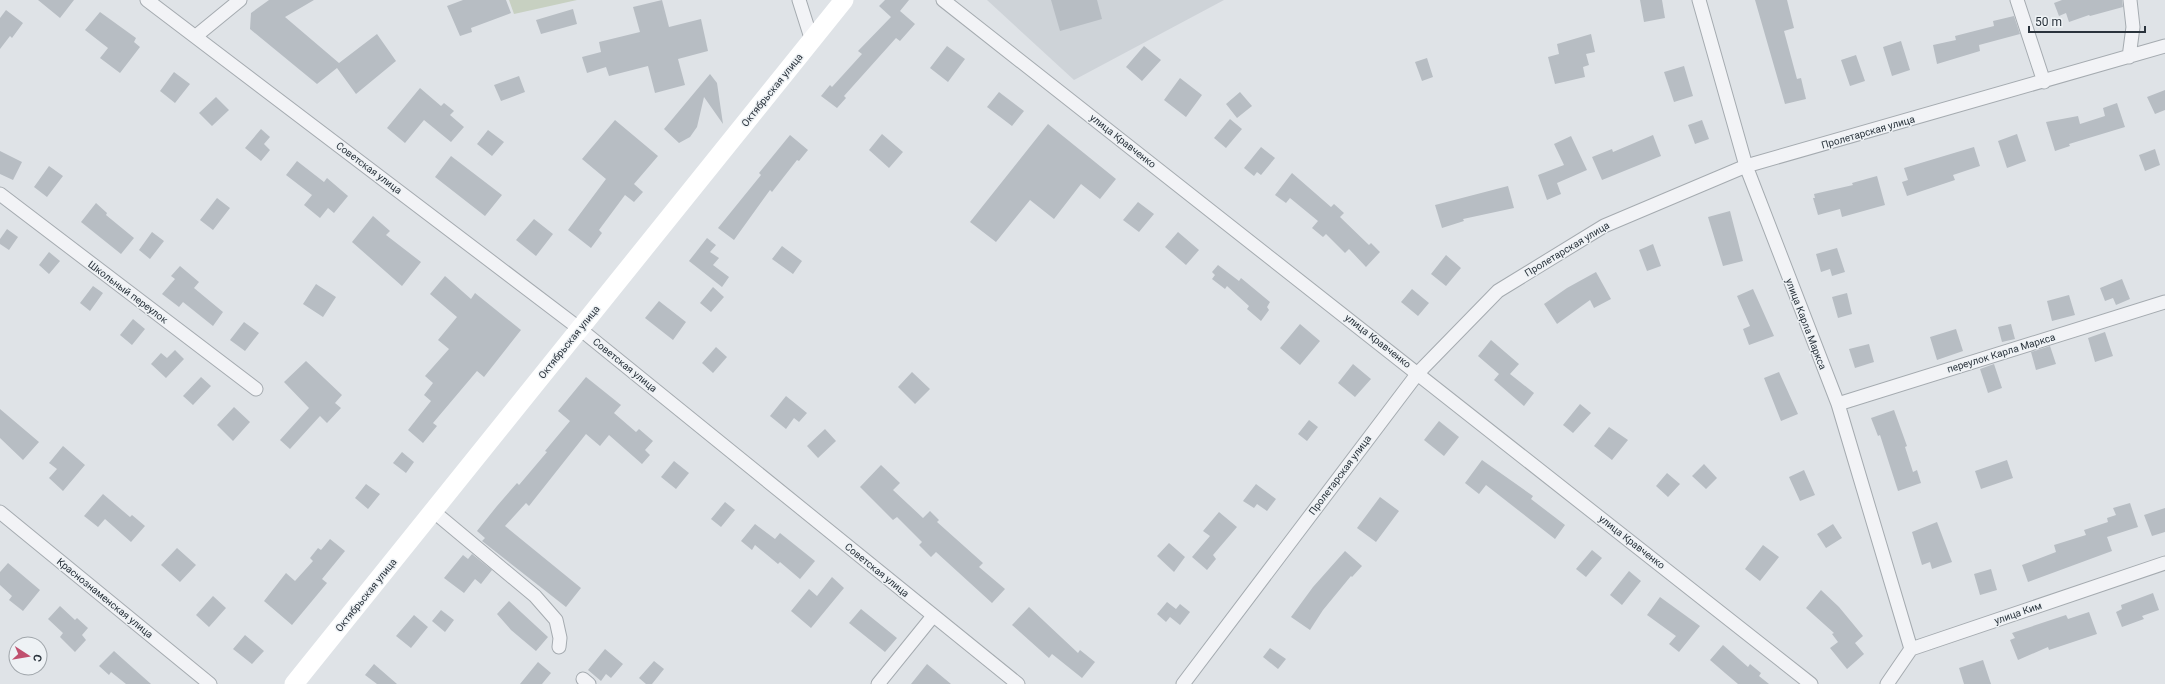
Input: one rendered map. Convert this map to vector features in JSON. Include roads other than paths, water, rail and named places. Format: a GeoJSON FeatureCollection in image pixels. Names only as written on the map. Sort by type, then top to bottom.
{"type":"FeatureCollection","features":[{"type":"Feature","properties":{"kind":"main road","name":"Октябрьская улица"},"geometry":{"type":"LineString","coordinates":[[294,684],[844,0]]}},
{"type":"Feature","properties":{"kind":"street","name":"Советская улица"},"geometry":{"type":"LineString","coordinates":[[147,0],[580,329],[1018,684]]}},
{"type":"Feature","properties":{"kind":"street"},"geometry":{"type":"LineString","coordinates":[[196,36],[240,0]]}},
{"type":"Feature","properties":{"kind":"street"},"geometry":{"type":"LineString","coordinates":[[799,0],[812,41]]}},
{"type":"Feature","properties":{"kind":"street","name":"улица Кравченко"},"geometry":{"type":"LineString","coordinates":[[943,0],[1811,684]]}},
{"type":"Feature","properties":{"kind":"street","name":"улица Карла Маркса"},"geometry":{"type":"LineString","coordinates":[[1699,0],[1746,166],[1838,404],[1911,649]]}},
{"type":"Feature","properties":{"kind":"street"},"geometry":{"type":"LineString","coordinates":[[2017,0],[2044,82]]}},
{"type":"Feature","properties":{"kind":"street"},"geometry":{"type":"LineString","coordinates":[[2129,57],[2133,27],[2130,0]]}},
{"type":"Feature","properties":{"kind":"street","name":"Пролетарская улица"},"geometry":{"type":"LineString","coordinates":[[1183,684],[1418,373],[1498,291],[1604,226],[1746,166],[2044,82],[2165,46]]}},
{"type":"Feature","properties":{"kind":"street","name":"Школьный переулок"},"geometry":{"type":"LineString","coordinates":[[0,194],[256,390]]}},
{"type":"Feature","properties":{"kind":"street","name":"переулок Карла Маркса"},"geometry":{"type":"LineString","coordinates":[[1838,404],[2165,302]]}},
{"type":"Feature","properties":{"kind":"street"},"geometry":{"type":"LineString","coordinates":[[433,511],[535,596],[556,620],[560,638],[558,647]]}},
{"type":"Feature","properties":{"kind":"street","name":"Краснознаменская улица"},"geometry":{"type":"LineString","coordinates":[[0,512],[210,684]]}},
{"type":"Feature","properties":{"kind":"street","name":"улица Ким"},"geometry":{"type":"LineString","coordinates":[[1911,649],[2165,563]]}},
{"type":"Feature","properties":{"kind":"street"},"geometry":{"type":"LineString","coordinates":[[878,684],[933,616]]}},
{"type":"Feature","properties":{"kind":"street"},"geometry":{"type":"LineString","coordinates":[[1887,684],[1911,649]]}}]}
